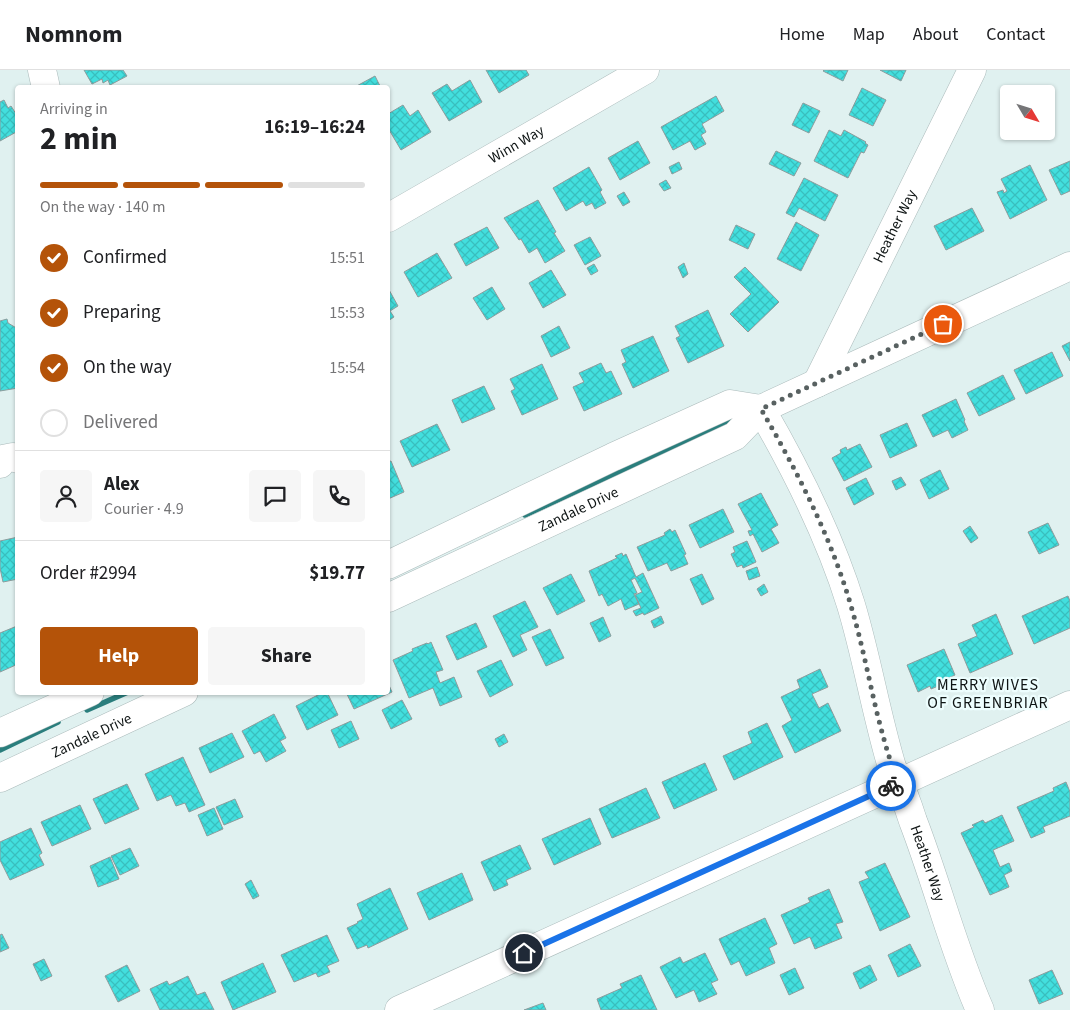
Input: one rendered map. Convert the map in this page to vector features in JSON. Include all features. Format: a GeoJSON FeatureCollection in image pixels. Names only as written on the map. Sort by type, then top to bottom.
{"type":"FeatureCollection","features":[{"type":"Feature","properties":{"kind":"street"},"geometry":{"type":"LineString","coordinates":[[42,70],[45,85]]}},
{"type":"Feature","properties":{"kind":"street","name":"Winn Way"},"geometry":{"type":"LineString","coordinates":[[390,217],[645,70]]}},
{"type":"Feature","properties":{"kind":"street","name":"Heather Way"},"geometry":{"type":"LineString","coordinates":[[817,383],[972,70]]}},
{"type":"Feature","properties":{"kind":"street","name":"Zandale Drive"},"geometry":{"type":"LineString","coordinates":[[390,597],[735,436],[761,409],[1070,266]]}},
{"type":"Feature","properties":{"kind":"street","name":"Zandale Drive"},"geometry":{"type":"LineString","coordinates":[[390,564],[613,457],[730,404],[761,409]]}},
{"type":"Feature","properties":{"kind":"street","name":"Heather Way"},"geometry":{"type":"LineString","coordinates":[[761,409],[811,505],[842,579],[851,606],[892,767],[925,852],[961,960],[980,1010]]}},
{"type":"Feature","properties":{"kind":"street"},"geometry":{"type":"LineString","coordinates":[[0,464],[3,459],[15,458]]}},
{"type":"Feature","properties":{"kind":"street","name":"Zandale Drive"},"geometry":{"type":"LineString","coordinates":[[0,778],[178,695]]}},
{"type":"Feature","properties":{"kind":"street"},"geometry":{"type":"LineString","coordinates":[[0,733],[74,696],[73,719],[82,740]]}},
{"type":"Feature","properties":{"kind":"street"},"geometry":{"type":"LineString","coordinates":[[399,1010],[1070,705]]}},
{"type":"Feature","properties":{"kind":"building"},"geometry":{"type":"Polygon","coordinates":[[[84,70],[123,70],[127,76],[110,85],[108,80],[103,83],[102,79],[92,84],[84,70]]]}},
{"type":"Feature","properties":{"kind":"building"},"geometry":{"type":"Polygon","coordinates":[[[486,70],[526,70],[529,75],[499,93],[486,70]]]}},
{"type":"Feature","properties":{"kind":"building"},"geometry":{"type":"Polygon","coordinates":[[[824,70],[848,70],[843,81],[824,70]]]}},
{"type":"Feature","properties":{"kind":"building"},"geometry":{"type":"Polygon","coordinates":[[[880,70],[906,70],[901,81],[880,70]]]}},
{"type":"Feature","properties":{"kind":"building"},"geometry":{"type":"Polygon","coordinates":[[[375,76],[380,85],[358,85],[375,76]]]}},
{"type":"Feature","properties":{"kind":"building"},"geometry":{"type":"Polygon","coordinates":[[[470,80],[482,102],[449,121],[432,93],[447,84],[452,91],[470,80]]]}},
{"type":"Feature","properties":{"kind":"building"},"geometry":{"type":"Polygon","coordinates":[[[862,88],[886,100],[873,126],[849,115],[862,88]]]}},
{"type":"Feature","properties":{"kind":"building"},"geometry":{"type":"Polygon","coordinates":[[[716,96],[724,111],[702,124],[706,132],[701,135],[706,144],[695,150],[690,141],[673,150],[661,127],[716,96]]]}},
{"type":"Feature","properties":{"kind":"building"},"geometry":{"type":"Polygon","coordinates":[[[4,100],[8,108],[11,106],[15,112],[15,133],[0,141],[0,102],[4,100]]]}},
{"type":"Feature","properties":{"kind":"building"},"geometry":{"type":"Polygon","coordinates":[[[803,103],[820,111],[809,133],[792,125],[803,103]]]}},
{"type":"Feature","properties":{"kind":"building"},"geometry":{"type":"Polygon","coordinates":[[[403,105],[410,116],[418,110],[431,132],[401,150],[390,131],[390,113],[403,105]]]}},
{"type":"Feature","properties":{"kind":"building"},"geometry":{"type":"Polygon","coordinates":[[[829,130],[841,136],[844,130],[868,145],[864,153],[861,152],[848,178],[814,161],[829,130]]]}},
{"type":"Feature","properties":{"kind":"building"},"geometry":{"type":"Polygon","coordinates":[[[638,141],[650,163],[620,180],[608,158],[638,141]]]}},
{"type":"Feature","properties":{"kind":"building"},"geometry":{"type":"Polygon","coordinates":[[[776,151],[801,163],[794,176],[769,164],[776,151]]]}},
{"type":"Feature","properties":{"kind":"building"},"geometry":{"type":"Polygon","coordinates":[[[1070,161],[1070,191],[1061,195],[1049,170],[1070,161]]]}},
{"type":"Feature","properties":{"kind":"building"},"geometry":{"type":"Polygon","coordinates":[[[679,162],[682,169],[672,174],[669,167],[679,162]]]}},
{"type":"Feature","properties":{"kind":"building"},"geometry":{"type":"Polygon","coordinates":[[[1030,165],[1047,200],[1010,219],[997,192],[1003,190],[1004,193],[1007,191],[1001,179],[1030,165]]]}},
{"type":"Feature","properties":{"kind":"building"},"geometry":{"type":"Polygon","coordinates":[[[589,167],[602,190],[600,192],[606,203],[595,209],[592,203],[586,206],[583,201],[566,211],[553,188],[589,167]]]}},
{"type":"Feature","properties":{"kind":"building"},"geometry":{"type":"Polygon","coordinates":[[[804,178],[838,195],[825,221],[799,208],[794,217],[786,213],[804,178]]]}},
{"type":"Feature","properties":{"kind":"building"},"geometry":{"type":"Polygon","coordinates":[[[666,180],[671,188],[664,191],[659,184],[666,180]]]}},
{"type":"Feature","properties":{"kind":"building"},"geometry":{"type":"Polygon","coordinates":[[[624,192],[630,202],[623,206],[617,196],[624,192]]]}},
{"type":"Feature","properties":{"kind":"building"},"geometry":{"type":"Polygon","coordinates":[[[538,200],[565,251],[545,263],[537,248],[529,253],[521,239],[519,240],[504,218],[538,200]]]}},
{"type":"Feature","properties":{"kind":"building"},"geometry":{"type":"Polygon","coordinates":[[[972,208],[984,231],[946,250],[934,226],[972,208]]]}},
{"type":"Feature","properties":{"kind":"building"},"geometry":{"type":"Polygon","coordinates":[[[796,222],[819,235],[801,271],[777,259],[796,222]]]}},
{"type":"Feature","properties":{"kind":"building"},"geometry":{"type":"Polygon","coordinates":[[[736,225],[755,234],[748,249],[729,240],[736,225]]]}},
{"type":"Feature","properties":{"kind":"building"},"geometry":{"type":"Polygon","coordinates":[[[487,227],[499,248],[466,266],[454,244],[487,227]]]}},
{"type":"Feature","properties":{"kind":"building"},"geometry":{"type":"Polygon","coordinates":[[[590,237],[601,256],[585,265],[574,245],[590,237]]]}},
{"type":"Feature","properties":{"kind":"building"},"geometry":{"type":"Polygon","coordinates":[[[437,253],[452,278],[418,297],[404,272],[437,253]]]}},
{"type":"Feature","properties":{"kind":"building"},"geometry":{"type":"Polygon","coordinates":[[[684,263],[688,274],[683,278],[678,267],[684,263]]]}},
{"type":"Feature","properties":{"kind":"building"},"geometry":{"type":"Polygon","coordinates":[[[594,264],[598,271],[591,275],[587,268],[594,264]]]}},
{"type":"Feature","properties":{"kind":"building"},"geometry":{"type":"Polygon","coordinates":[[[745,267],[779,302],[748,332],[730,314],[751,294],[734,277],[745,267]]]}},
{"type":"Feature","properties":{"kind":"building"},"geometry":{"type":"Polygon","coordinates":[[[551,270],[566,295],[543,308],[529,283],[551,270]]]}},
{"type":"Feature","properties":{"kind":"building"},"geometry":{"type":"Polygon","coordinates":[[[492,287],[505,309],[487,320],[473,298],[492,287]]]}},
{"type":"Feature","properties":{"kind":"building"},"geometry":{"type":"Polygon","coordinates":[[[390,292],[398,306],[390,311],[390,292]]]}},
{"type":"Feature","properties":{"kind":"building"},"geometry":{"type":"Polygon","coordinates":[[[708,310],[724,346],[688,363],[676,338],[680,336],[675,326],[708,310]]]}},
{"type":"Feature","properties":{"kind":"building"},"geometry":{"type":"Polygon","coordinates":[[[390,311],[394,317],[390,320],[390,311]]]}},
{"type":"Feature","properties":{"kind":"building"},"geometry":{"type":"Polygon","coordinates":[[[7,319],[8,323],[15,327],[15,388],[0,391],[0,321],[7,319]]]}},
{"type":"Feature","properties":{"kind":"building"},"geometry":{"type":"Polygon","coordinates":[[[559,326],[570,348],[551,357],[541,336],[559,326]]]}},
{"type":"Feature","properties":{"kind":"building"},"geometry":{"type":"Polygon","coordinates":[[[653,336],[669,371],[633,388],[622,364],[626,362],[621,350],[653,336]]]}},
{"type":"Feature","properties":{"kind":"building"},"geometry":{"type":"Polygon","coordinates":[[[1070,342],[1070,361],[1062,346],[1070,342]]]}},
{"type":"Feature","properties":{"kind":"building"},"geometry":{"type":"Polygon","coordinates":[[[1052,352],[1063,376],[1026,394],[1014,370],[1052,352]]]}},
{"type":"Feature","properties":{"kind":"building"},"geometry":{"type":"Polygon","coordinates":[[[601,363],[606,373],[611,371],[622,394],[584,411],[573,387],[584,382],[579,373],[601,363]]]}},
{"type":"Feature","properties":{"kind":"building"},"geometry":{"type":"Polygon","coordinates":[[[542,364],[558,399],[522,415],[511,391],[515,389],[510,379],[542,364]]]}},
{"type":"Feature","properties":{"kind":"building"},"geometry":{"type":"Polygon","coordinates":[[[1003,375],[1015,399],[979,416],[967,393],[1003,375]]]}},
{"type":"Feature","properties":{"kind":"building"},"geometry":{"type":"Polygon","coordinates":[[[484,386],[495,409],[462,423],[452,400],[484,386]]]}},
{"type":"Feature","properties":{"kind":"building"},"geometry":{"type":"Polygon","coordinates":[[[956,399],[968,430],[952,438],[948,430],[933,437],[922,415],[956,399]]]}},
{"type":"Feature","properties":{"kind":"building"},"geometry":{"type":"Polygon","coordinates":[[[907,423],[917,446],[890,458],[880,435],[907,423]]]}},
{"type":"Feature","properties":{"kind":"building"},"geometry":{"type":"Polygon","coordinates":[[[437,424],[450,450],[412,467],[400,441],[437,424]]]}},
{"type":"Feature","properties":{"kind":"building"},"geometry":{"type":"Polygon","coordinates":[[[860,444],[872,467],[844,481],[832,458],[841,453],[840,450],[846,447],[847,450],[860,444]]]}},
{"type":"Feature","properties":{"kind":"building"},"geometry":{"type":"Polygon","coordinates":[[[390,461],[404,492],[390,498],[390,461]]]}},
{"type":"Feature","properties":{"kind":"building"},"geometry":{"type":"Polygon","coordinates":[[[940,470],[949,489],[929,499],[920,480],[940,470]]]}},
{"type":"Feature","properties":{"kind":"building"},"geometry":{"type":"Polygon","coordinates":[[[901,477],[906,485],[896,490],[892,481],[901,477]]]}},
{"type":"Feature","properties":{"kind":"building"},"geometry":{"type":"Polygon","coordinates":[[[866,478],[874,494],[854,505],[846,488],[866,478]]]}},
{"type":"Feature","properties":{"kind":"building"},"geometry":{"type":"Polygon","coordinates":[[[761,493],[778,525],[771,529],[779,543],[762,552],[753,534],[750,536],[748,531],[752,530],[738,504],[761,493]]]}},
{"type":"Feature","properties":{"kind":"building"},"geometry":{"type":"Polygon","coordinates":[[[723,509],[734,532],[700,548],[689,525],[723,509]]]}},
{"type":"Feature","properties":{"kind":"building"},"geometry":{"type":"Polygon","coordinates":[[[1048,523],[1059,545],[1039,554],[1028,532],[1048,523]]]}},
{"type":"Feature","properties":{"kind":"building"},"geometry":{"type":"Polygon","coordinates":[[[970,526],[978,538],[971,543],[963,531],[970,526]]]}},
{"type":"Feature","properties":{"kind":"building"},"geometry":{"type":"Polygon","coordinates":[[[670,529],[672,532],[675,530],[686,554],[684,555],[688,564],[671,571],[667,563],[648,571],[637,547],[665,535],[664,533],[670,529]]]}},
{"type":"Feature","properties":{"kind":"building"},"geometry":{"type":"Polygon","coordinates":[[[15,538],[15,580],[3,582],[0,568],[0,541],[15,538]]]}},
{"type":"Feature","properties":{"kind":"building"},"geometry":{"type":"Polygon","coordinates":[[[747,541],[756,562],[743,568],[742,565],[737,567],[731,554],[735,552],[733,547],[747,541]]]}},
{"type":"Feature","properties":{"kind":"building"},"geometry":{"type":"Polygon","coordinates":[[[622,553],[623,556],[626,554],[636,577],[643,573],[659,608],[644,615],[643,613],[636,616],[633,611],[641,608],[635,595],[642,592],[635,578],[631,580],[637,593],[634,594],[639,604],[625,610],[621,599],[608,606],[602,594],[599,596],[589,571],[617,558],[615,556],[622,553]]]}},
{"type":"Feature","properties":{"kind":"building"},"geometry":{"type":"Polygon","coordinates":[[[757,567],[760,576],[749,580],[746,571],[757,567]]]}},
{"type":"Feature","properties":{"kind":"building"},"geometry":{"type":"Polygon","coordinates":[[[571,574],[585,601],[557,615],[543,588],[571,574]]]}},
{"type":"Feature","properties":{"kind":"building"},"geometry":{"type":"Polygon","coordinates":[[[702,574],[714,599],[702,605],[690,579],[702,574]]]}},
{"type":"Feature","properties":{"kind":"building"},"geometry":{"type":"Polygon","coordinates":[[[764,584],[768,592],[761,596],[757,589],[764,584]]]}},
{"type":"Feature","properties":{"kind":"building"},"geometry":{"type":"Polygon","coordinates":[[[1068,596],[1070,601],[1070,628],[1034,644],[1022,616],[1068,596]]]}},
{"type":"Feature","properties":{"kind":"building"},"geometry":{"type":"Polygon","coordinates":[[[525,601],[538,627],[520,635],[527,650],[513,657],[493,616],[525,601]]]}},
{"type":"Feature","properties":{"kind":"building"},"geometry":{"type":"Polygon","coordinates":[[[996,614],[1013,654],[970,673],[958,644],[977,636],[972,625],[996,614]]]}},
{"type":"Feature","properties":{"kind":"building"},"geometry":{"type":"Polygon","coordinates":[[[661,616],[664,623],[654,628],[651,621],[661,616]]]}},
{"type":"Feature","properties":{"kind":"building"},"geometry":{"type":"Polygon","coordinates":[[[603,617],[611,636],[599,642],[590,623],[603,617]]]}},
{"type":"Feature","properties":{"kind":"building"},"geometry":{"type":"Polygon","coordinates":[[[476,623],[487,647],[457,660],[446,636],[476,623]]]}},
{"type":"Feature","properties":{"kind":"building"},"geometry":{"type":"Polygon","coordinates":[[[15,627],[15,665],[0,672],[0,633],[15,627]]]}},
{"type":"Feature","properties":{"kind":"building"},"geometry":{"type":"Polygon","coordinates":[[[550,629],[564,658],[546,666],[532,637],[550,629]]]}},
{"type":"Feature","properties":{"kind":"building"},"geometry":{"type":"Polygon","coordinates":[[[431,642],[443,670],[436,672],[440,683],[454,677],[462,697],[440,706],[433,688],[409,698],[393,660],[413,651],[412,649],[431,642]]]}},
{"type":"Feature","properties":{"kind":"building"},"geometry":{"type":"Polygon","coordinates":[[[944,649],[955,675],[946,679],[948,682],[931,689],[930,686],[918,692],[907,665],[944,649]]]}},
{"type":"Feature","properties":{"kind":"building"},"geometry":{"type":"Polygon","coordinates":[[[501,660],[513,685],[490,697],[477,671],[501,660]]]}},
{"type":"Feature","properties":{"kind":"building"},"geometry":{"type":"Polygon","coordinates":[[[820,669],[828,687],[812,694],[819,708],[828,703],[841,731],[795,753],[782,726],[792,720],[781,697],[800,688],[797,680],[820,669]]]}},
{"type":"Feature","properties":{"kind":"building"},"geometry":{"type":"Polygon","coordinates":[[[318,695],[328,695],[338,715],[307,730],[296,706],[318,695]]]}},
{"type":"Feature","properties":{"kind":"building"},"geometry":{"type":"Polygon","coordinates":[[[347,695],[385,695],[354,709],[347,695]]]}},
{"type":"Feature","properties":{"kind":"building"},"geometry":{"type":"Polygon","coordinates":[[[402,700],[412,719],[391,729],[382,710],[402,700]]]}},
{"type":"Feature","properties":{"kind":"building"},"geometry":{"type":"Polygon","coordinates":[[[274,714],[286,738],[280,741],[286,751],[266,762],[260,751],[254,754],[242,731],[274,714]]]}},
{"type":"Feature","properties":{"kind":"building"},"geometry":{"type":"Polygon","coordinates":[[[351,721],[359,739],[339,748],[331,730],[351,721]]]}},
{"type":"Feature","properties":{"kind":"building"},"geometry":{"type":"Polygon","coordinates":[[[767,723],[783,757],[734,780],[723,756],[752,743],[748,732],[767,723]]]}},
{"type":"Feature","properties":{"kind":"building"},"geometry":{"type":"Polygon","coordinates":[[[232,733],[244,757],[210,773],[199,748],[232,733]]]}},
{"type":"Feature","properties":{"kind":"building"},"geometry":{"type":"Polygon","coordinates":[[[504,734],[508,742],[499,747],[495,739],[504,734]]]}},
{"type":"Feature","properties":{"kind":"building"},"geometry":{"type":"Polygon","coordinates":[[[183,757],[205,805],[189,812],[185,803],[176,806],[171,795],[157,801],[145,774],[183,757]]]}},
{"type":"Feature","properties":{"kind":"building"},"geometry":{"type":"Polygon","coordinates":[[[705,763],[717,790],[674,809],[662,782],[705,763]]]}},
{"type":"Feature","properties":{"kind":"building"},"geometry":{"type":"Polygon","coordinates":[[[1066,782],[1070,792],[1070,816],[1043,827],[1045,832],[1031,838],[1017,807],[1054,791],[1053,788],[1066,782]]]}},
{"type":"Feature","properties":{"kind":"building"},"geometry":{"type":"Polygon","coordinates":[[[127,784],[139,809],[105,824],[93,799],[127,784]]]}},
{"type":"Feature","properties":{"kind":"building"},"geometry":{"type":"Polygon","coordinates":[[[646,788],[660,818],[612,838],[599,809],[646,788]]]}},
{"type":"Feature","properties":{"kind":"building"},"geometry":{"type":"Polygon","coordinates":[[[235,799],[243,817],[224,825],[216,807],[235,799]]]}},
{"type":"Feature","properties":{"kind":"building"},"geometry":{"type":"Polygon","coordinates":[[[80,805],[91,829],[52,846],[41,822],[80,805]]]}},
{"type":"Feature","properties":{"kind":"building"},"geometry":{"type":"Polygon","coordinates":[[[214,808],[223,829],[207,836],[198,815],[214,808]]]}},
{"type":"Feature","properties":{"kind":"building"},"geometry":{"type":"Polygon","coordinates":[[[1002,815],[1014,841],[993,850],[1000,867],[1009,863],[1012,871],[1004,875],[1009,887],[990,895],[961,833],[983,820],[985,823],[1002,815]]]}},
{"type":"Feature","properties":{"kind":"building"},"geometry":{"type":"Polygon","coordinates":[[[590,818],[601,844],[554,865],[542,839],[590,818]]]}},
{"type":"Feature","properties":{"kind":"building"},"geometry":{"type":"Polygon","coordinates":[[[31,828],[42,853],[39,855],[44,865],[10,880],[0,860],[0,842],[31,828]]]}},
{"type":"Feature","properties":{"kind":"building"},"geometry":{"type":"Polygon","coordinates":[[[520,845],[531,869],[506,880],[508,885],[494,891],[481,862],[520,845]]]}},
{"type":"Feature","properties":{"kind":"building"},"geometry":{"type":"Polygon","coordinates":[[[130,848],[139,866],[120,875],[111,856],[130,848]]]}},
{"type":"Feature","properties":{"kind":"building"},"geometry":{"type":"Polygon","coordinates":[[[110,857],[119,879],[98,887],[90,866],[110,857]]]}},
{"type":"Feature","properties":{"kind":"building"},"geometry":{"type":"Polygon","coordinates":[[[885,863],[910,917],[880,931],[859,882],[869,878],[865,872],[885,863]]]}},
{"type":"Feature","properties":{"kind":"building"},"geometry":{"type":"Polygon","coordinates":[[[462,873],[473,900],[429,920],[417,893],[462,873]]]}},
{"type":"Feature","properties":{"kind":"building"},"geometry":{"type":"Polygon","coordinates":[[[251,880],[259,896],[253,899],[245,884],[251,880]]]}},
{"type":"Feature","properties":{"kind":"building"},"geometry":{"type":"Polygon","coordinates":[[[390,888],[408,929],[368,948],[367,945],[357,949],[347,928],[363,919],[357,904],[390,888]]]}},
{"type":"Feature","properties":{"kind":"building"},"geometry":{"type":"Polygon","coordinates":[[[829,889],[843,922],[836,924],[842,938],[815,949],[810,937],[794,944],[781,915],[810,902],[808,898],[829,889]]]}},
{"type":"Feature","properties":{"kind":"building"},"geometry":{"type":"Polygon","coordinates":[[[765,918],[777,944],[769,948],[775,963],[746,976],[739,961],[731,965],[719,939],[765,918]]]}},
{"type":"Feature","properties":{"kind":"building"},"geometry":{"type":"Polygon","coordinates":[[[2,934],[9,948],[0,952],[0,935],[2,934]]]}},
{"type":"Feature","properties":{"kind":"building"},"geometry":{"type":"Polygon","coordinates":[[[327,935],[339,961],[327,966],[330,972],[318,977],[316,973],[294,982],[281,955],[327,935]]]}},
{"type":"Feature","properties":{"kind":"building"},"geometry":{"type":"Polygon","coordinates":[[[910,944],[921,966],[898,977],[888,955],[910,944]]]}},
{"type":"Feature","properties":{"kind":"building"},"geometry":{"type":"Polygon","coordinates":[[[705,953],[718,980],[711,983],[717,994],[699,1002],[694,990],[676,998],[660,967],[680,957],[683,963],[705,953]]]}},
{"type":"Feature","properties":{"kind":"building"},"geometry":{"type":"Polygon","coordinates":[[[44,959],[52,976],[41,981],[33,964],[44,959]]]}},
{"type":"Feature","properties":{"kind":"building"},"geometry":{"type":"Polygon","coordinates":[[[263,963],[276,992],[233,1010],[221,982],[263,963]]]}},
{"type":"Feature","properties":{"kind":"building"},"geometry":{"type":"Polygon","coordinates":[[[127,965],[140,991],[118,1002],[105,976],[127,965]]]}},
{"type":"Feature","properties":{"kind":"building"},"geometry":{"type":"Polygon","coordinates":[[[870,965],[877,980],[860,989],[853,973],[870,965]]]}},
{"type":"Feature","properties":{"kind":"building"},"geometry":{"type":"Polygon","coordinates":[[[795,968],[804,988],[789,995],[780,975],[795,968]]]}},
{"type":"Feature","properties":{"kind":"building"},"geometry":{"type":"Polygon","coordinates":[[[1052,970],[1063,994],[1039,1004],[1029,980],[1052,970]]]}},
{"type":"Feature","properties":{"kind":"building"},"geometry":{"type":"Polygon","coordinates":[[[641,975],[657,1010],[601,1010],[597,999],[622,988],[620,984],[641,975]]]}},
{"type":"Feature","properties":{"kind":"building"},"geometry":{"type":"Polygon","coordinates":[[[188,976],[197,995],[205,992],[214,1010],[160,1010],[150,989],[167,981],[169,985],[188,976]]]}},
{"type":"Feature","properties":{"kind":"building"},"geometry":{"type":"Polygon","coordinates":[[[543,1003],[546,1010],[524,1010],[543,1003]]]}},
{"type":"Feature","properties":{"kind":"waterway"},"geometry":{"type":"LineString","coordinates":[[525,515],[732,420]]}},
{"type":"Feature","properties":{"kind":"waterway"},"geometry":{"type":"LineString","coordinates":[[87,710],[121,695]]}},
{"type":"Feature","properties":{"kind":"waterway"},"geometry":{"type":"LineString","coordinates":[[0,750],[58,722]]}},
{"type":"Feature","properties":{"kind":"way so far"},"geometry":{"type":"LineString","coordinates":[[891,786],[899,782],[885,744],[851,606],[842,579],[811,505],[761,409],[943,324]]}},
{"type":"Feature","properties":{"kind":"district","name":"MERRY WIVES OF GREENBRIAR"},"geometry":{"type":"Point","coordinates":[988,694]}},
{"type":"Feature","properties":{"kind":"route"},"geometry":{"type":"LineString","coordinates":[[524,953],[891,786]]}}]}
